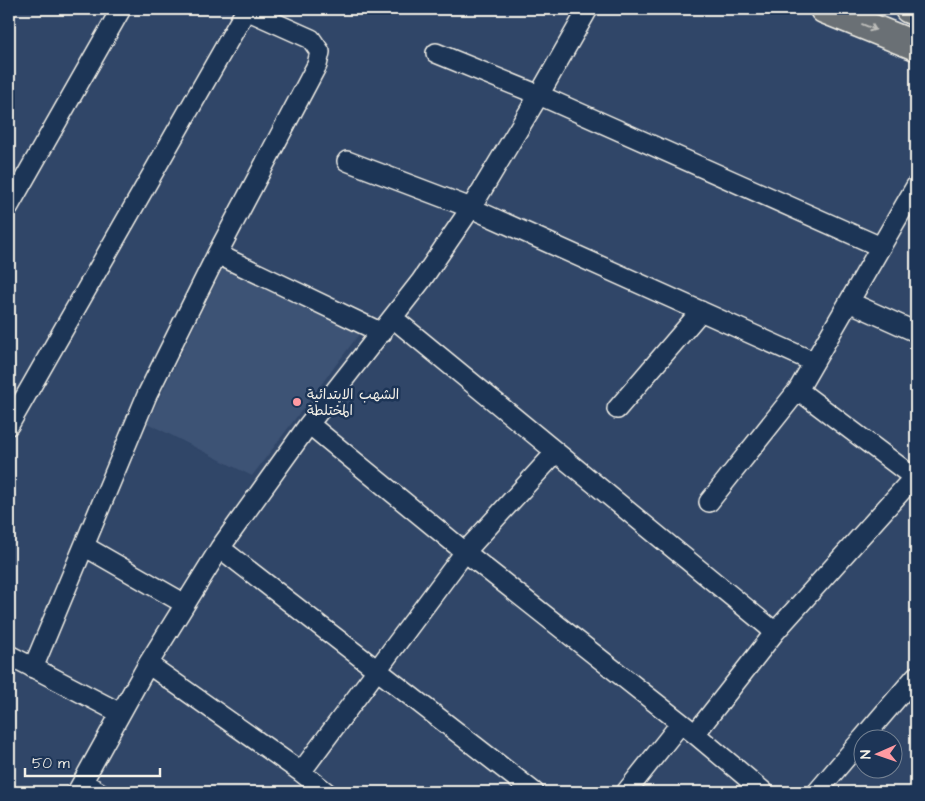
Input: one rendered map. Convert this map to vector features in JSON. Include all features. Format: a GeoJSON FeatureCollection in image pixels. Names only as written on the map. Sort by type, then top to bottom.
{"type":"FeatureCollection","features":[{"type":"Feature","properties":{"kind":"main road"},"geometry":{"type":"LineString","coordinates":[[824,9],[916,46]]}},
{"type":"Feature","properties":{"kind":"main road"},"geometry":{"type":"LineString","coordinates":[[909,9],[916,12]]}},
{"type":"Feature","properties":{"kind":"street"},"geometry":{"type":"LineString","coordinates":[[9,206],[121,9]]}},
{"type":"Feature","properties":{"kind":"street"},"geometry":{"type":"LineString","coordinates":[[9,425],[245,9],[311,39],[320,52],[317,65],[147,395],[33,668]]}},
{"type":"Feature","properties":{"kind":"street"},"geometry":{"type":"LineString","coordinates":[[99,792],[80,787],[148,664],[185,604],[220,548],[309,424],[421,282],[471,208],[588,9]]}},
{"type":"Feature","properties":{"kind":"street"},"geometry":{"type":"LineString","coordinates":[[436,53],[539,95],[881,247]]}},
{"type":"Feature","properties":{"kind":"street"},"geometry":{"type":"LineString","coordinates":[[347,161],[471,208],[814,362]]}},
{"type":"Feature","properties":{"kind":"street"},"geometry":{"type":"LineString","coordinates":[[709,502],[798,390],[881,247],[913,198]]}},
{"type":"Feature","properties":{"kind":"street"},"geometry":{"type":"LineString","coordinates":[[218,254],[382,333]]}},
{"type":"Feature","properties":{"kind":"street"},"geometry":{"type":"LineString","coordinates":[[849,302],[916,332]]}},
{"type":"Feature","properties":{"kind":"street"},"geometry":{"type":"LineString","coordinates":[[617,409],[701,311]]}},
{"type":"Feature","properties":{"kind":"street"},"geometry":{"type":"LineString","coordinates":[[394,318],[775,632]]}},
{"type":"Feature","properties":{"kind":"street"},"geometry":{"type":"LineString","coordinates":[[626,792],[688,728],[915,478],[798,390]]}},
{"type":"Feature","properties":{"kind":"street"},"geometry":{"type":"LineString","coordinates":[[309,424],[465,552],[688,728],[764,792]]}},
{"type":"Feature","properties":{"kind":"street"},"geometry":{"type":"LineString","coordinates":[[304,781],[377,669],[465,552],[556,452]]}},
{"type":"Feature","properties":{"kind":"street"},"geometry":{"type":"LineString","coordinates":[[84,546],[185,604]]}},
{"type":"Feature","properties":{"kind":"street"},"geometry":{"type":"LineString","coordinates":[[220,548],[534,792]]}},
{"type":"Feature","properties":{"kind":"street"},"geometry":{"type":"LineString","coordinates":[[10,659],[33,668],[120,713]]}},
{"type":"Feature","properties":{"kind":"street"},"geometry":{"type":"LineString","coordinates":[[148,664],[304,781],[326,792]]}},
{"type":"Feature","properties":{"kind":"street"},"geometry":{"type":"LineString","coordinates":[[872,728],[916,676]]}},
{"type":"Feature","properties":{"kind":"street"},"geometry":{"type":"LineString","coordinates":[[817,792],[852,752]]}},
{"type":"Feature","properties":{"kind":"shaded area"},"geometry":{"type":"Polygon","coordinates":[[[223,268],[360,333],[252,476],[147,423],[223,268]]]}},
{"type":"Feature","properties":{"kind":"place","name":"الشهب الابتدائية المختلطة"},"geometry":{"type":"Point","coordinates":[297,402]}}]}
